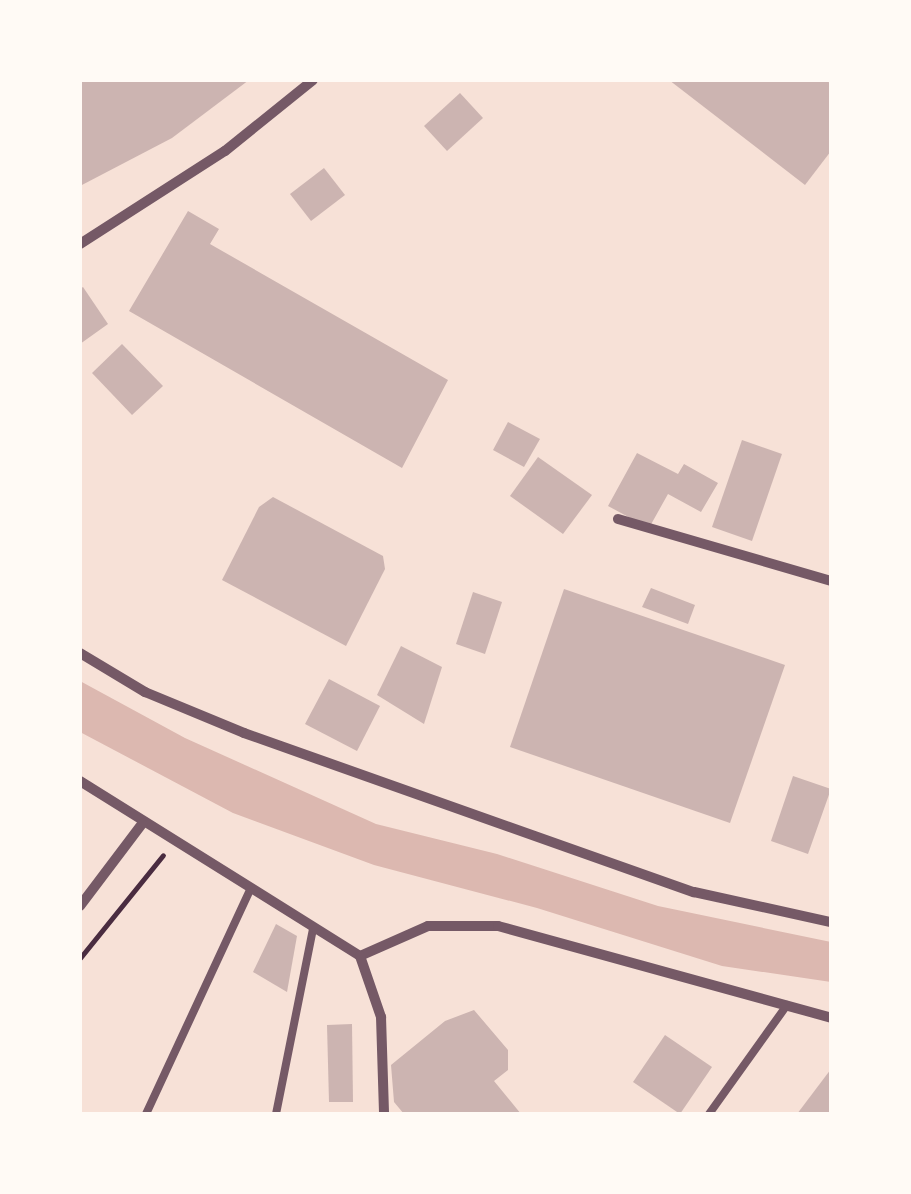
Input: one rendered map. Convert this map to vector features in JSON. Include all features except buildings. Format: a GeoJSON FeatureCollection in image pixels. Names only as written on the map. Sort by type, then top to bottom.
{"type":"FeatureCollection","features":[{"type":"Feature","properties":{"kind":"street"},"geometry":{"type":"LineString","coordinates":[[80,244],[225,151],[313,80]]}},
{"type":"Feature","properties":{"kind":"street"},"geometry":{"type":"LineString","coordinates":[[618,519],[831,581]]}},
{"type":"Feature","properties":{"kind":"street"},"geometry":{"type":"LineString","coordinates":[[80,653],[145,692],[244,733],[694,892],[831,922]]}},
{"type":"Feature","properties":{"kind":"street"},"geometry":{"type":"LineString","coordinates":[[80,781],[142,824],[360,956],[381,1017],[384,1114]]}},
{"type":"Feature","properties":{"kind":"street"},"geometry":{"type":"LineString","coordinates":[[80,906],[142,824]]}},
{"type":"Feature","properties":{"kind":"street"},"geometry":{"type":"LineString","coordinates":[[360,956],[428,926],[498,926],[831,1018]]}},
{"type":"Feature","properties":{"kind":"lane"},"geometry":{"type":"LineString","coordinates":[[146,1114],[250,890]]}},
{"type":"Feature","properties":{"kind":"lane"},"geometry":{"type":"LineString","coordinates":[[276,1114],[313,928]]}},
{"type":"Feature","properties":{"kind":"lane"},"geometry":{"type":"LineString","coordinates":[[709,1114],[787,1006]]}},
{"type":"Feature","properties":{"kind":"path"},"geometry":{"type":"LineString","coordinates":[[80,958],[173,842]]}},
{"type":"Feature","properties":{"kind":"shaded area"},"geometry":{"type":"Polygon","coordinates":[[[80,681],[185,738],[376,824],[497,854],[658,906],[831,942],[831,982],[722,966],[537,908],[374,865],[233,813],[80,732],[80,681]]]}}]}
